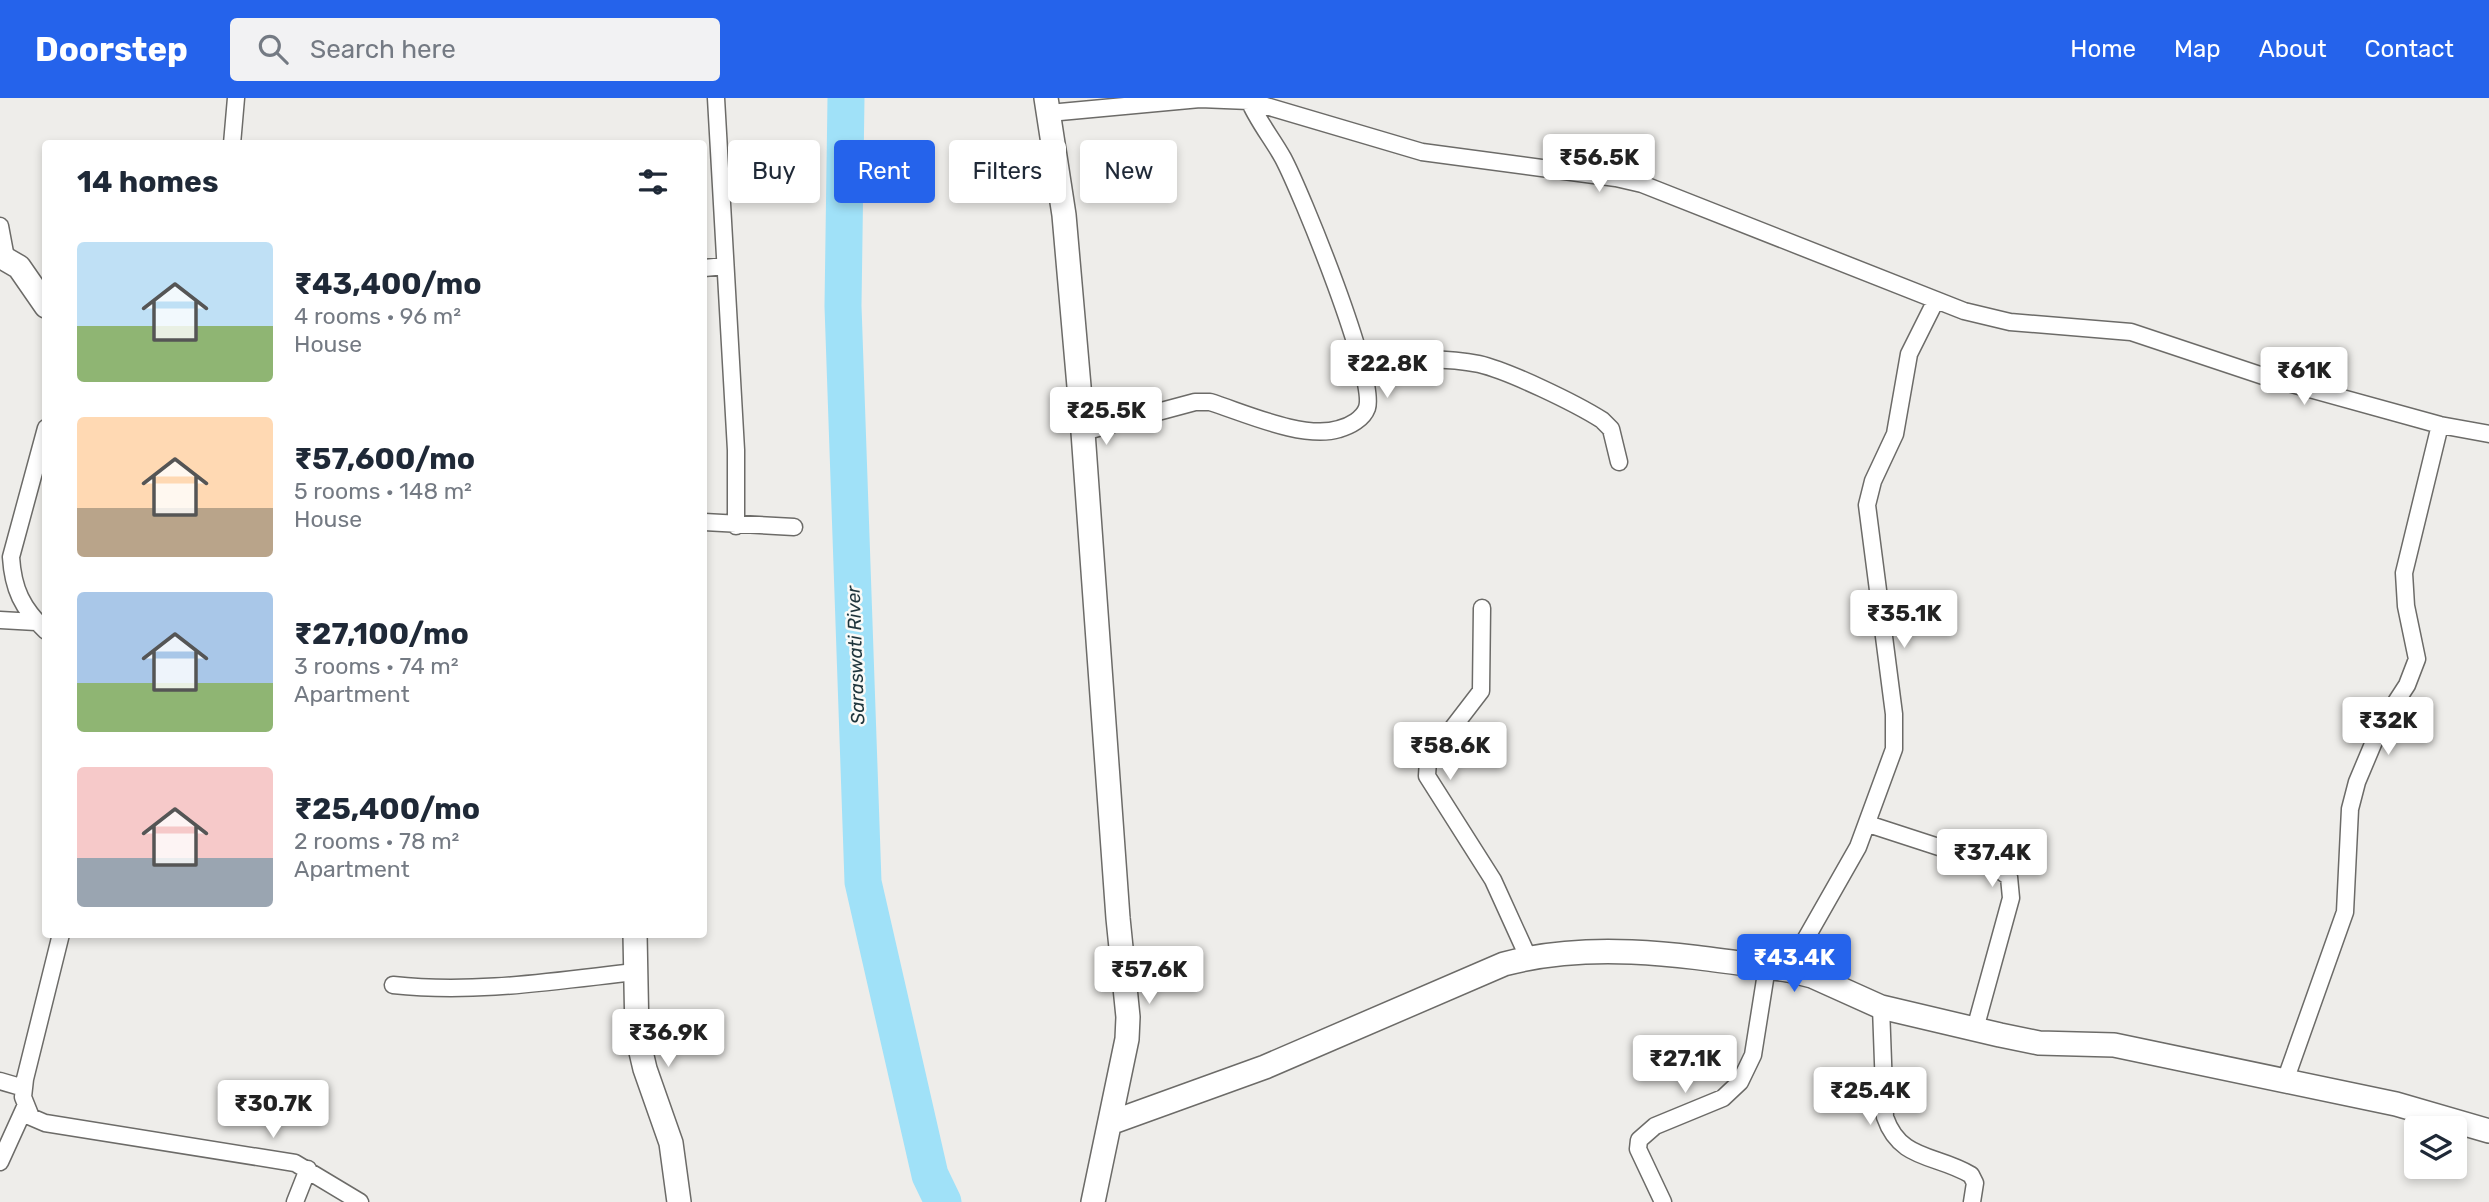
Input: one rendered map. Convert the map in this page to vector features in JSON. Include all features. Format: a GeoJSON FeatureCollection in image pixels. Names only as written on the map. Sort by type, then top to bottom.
{"type":"FeatureCollection","features":[{"type":"Feature","properties":{"kind":"street"},"geometry":{"type":"LineString","coordinates":[[232,140],[236,98]]}},
{"type":"Feature","properties":{"kind":"street"},"geometry":{"type":"LineString","coordinates":[[716,98],[736,450],[736,526]]}},
{"type":"Feature","properties":{"kind":"street"},"geometry":{"type":"LineString","coordinates":[[1093,1202],[1127,1039],[1128,1017],[1064,215],[1048,105],[1200,99],[1248,100],[1422,152],[1642,184],[1936,300],[1991,319],[2131,332],[2266,377],[2440,425],[2489,434]]}},
{"type":"Feature","properties":{"kind":"street"},"geometry":{"type":"LineString","coordinates":[[1083,432],[1183,404],[1203,402],[1302,430],[1339,429],[1361,419],[1366,411],[1368,387],[1330,270],[1283,158],[1248,100]]}},
{"type":"Feature","properties":{"kind":"street"},"geometry":{"type":"LineString","coordinates":[[0,226],[3,257],[19,267],[42,300]]}},
{"type":"Feature","properties":{"kind":"street"},"geometry":{"type":"LineString","coordinates":[[707,268],[725,266]]}},
{"type":"Feature","properties":{"kind":"street"},"geometry":{"type":"LineString","coordinates":[[1663,1202],[1638,1149],[1639,1140],[1655,1126],[1723,1098],[1740,1082],[1753,1055],[1777,968],[1868,824],[1894,749],[1895,730],[1867,505],[1873,481],[1895,434],[1909,354],[1936,300]]}},
{"type":"Feature","properties":{"kind":"street"},"geometry":{"type":"LineString","coordinates":[[1360,364],[1422,360],[1464,362],[1497,370],[1602,419],[1611,429],[1619,462]]}},
{"type":"Feature","properties":{"kind":"street"},"geometry":{"type":"LineString","coordinates":[[2285,1081],[2345,912],[2350,809],[2357,782],[2381,725],[2407,685],[2417,659],[2406,606],[2404,573],[2440,425]]}},
{"type":"Feature","properties":{"kind":"street"},"geometry":{"type":"LineString","coordinates":[[41,627],[20,603],[11,557],[42,443]]}},
{"type":"Feature","properties":{"kind":"street"},"geometry":{"type":"LineString","coordinates":[[707,522],[794,527]]}},
{"type":"Feature","properties":{"kind":"street"},"geometry":{"type":"LineString","coordinates":[[1482,608],[1481,691],[1428,760],[1427,776],[1429,784],[1493,880],[1528,957]]}},
{"type":"Feature","properties":{"kind":"street"},"geometry":{"type":"LineString","coordinates":[[0,620],[41,627]]}},
{"type":"Feature","properties":{"kind":"street"},"geometry":{"type":"LineString","coordinates":[[1868,824],[1991,864],[2009,877],[2011,898],[1975,1029]]}},
{"type":"Feature","properties":{"kind":"street"},"geometry":{"type":"LineString","coordinates":[[0,1162],[25,1107],[24,1088],[60,938]]}},
{"type":"Feature","properties":{"kind":"street"},"geometry":{"type":"LineString","coordinates":[[635,938],[640,1049],[671,1143],[679,1202]]}},
{"type":"Feature","properties":{"kind":"street"},"geometry":{"type":"LineString","coordinates":[[1110,1123],[1265,1067],[1477,974],[1528,957],[1574,951],[1628,951],[1777,968],[1812,976],[1881,1007],[1975,1029],[2039,1043],[2113,1045],[2396,1104],[2489,1131]]}},
{"type":"Feature","properties":{"kind":"street"},"geometry":{"type":"LineString","coordinates":[[393,985],[424,989],[491,988],[635,972]]}},
{"type":"Feature","properties":{"kind":"street"},"geometry":{"type":"LineString","coordinates":[[1881,1007],[1885,1116],[1890,1131],[1899,1143],[1910,1151],[1971,1175],[1977,1200]]}},
{"type":"Feature","properties":{"kind":"street"},"geometry":{"type":"LineString","coordinates":[[0,1082],[24,1088]]}},
{"type":"Feature","properties":{"kind":"street"},"geometry":{"type":"LineString","coordinates":[[25,1107],[31,1117],[45,1123],[270,1158],[308,1169],[360,1202]]}},
{"type":"Feature","properties":{"kind":"street"},"geometry":{"type":"LineString","coordinates":[[295,1202],[308,1169]]}},
{"type":"Feature","properties":{"kind":"waterway","name":"Saraswati River"},"geometry":{"type":"LineString","coordinates":[[846,98],[843,306],[863,882],[930,1175],[943,1202]]}}]}
